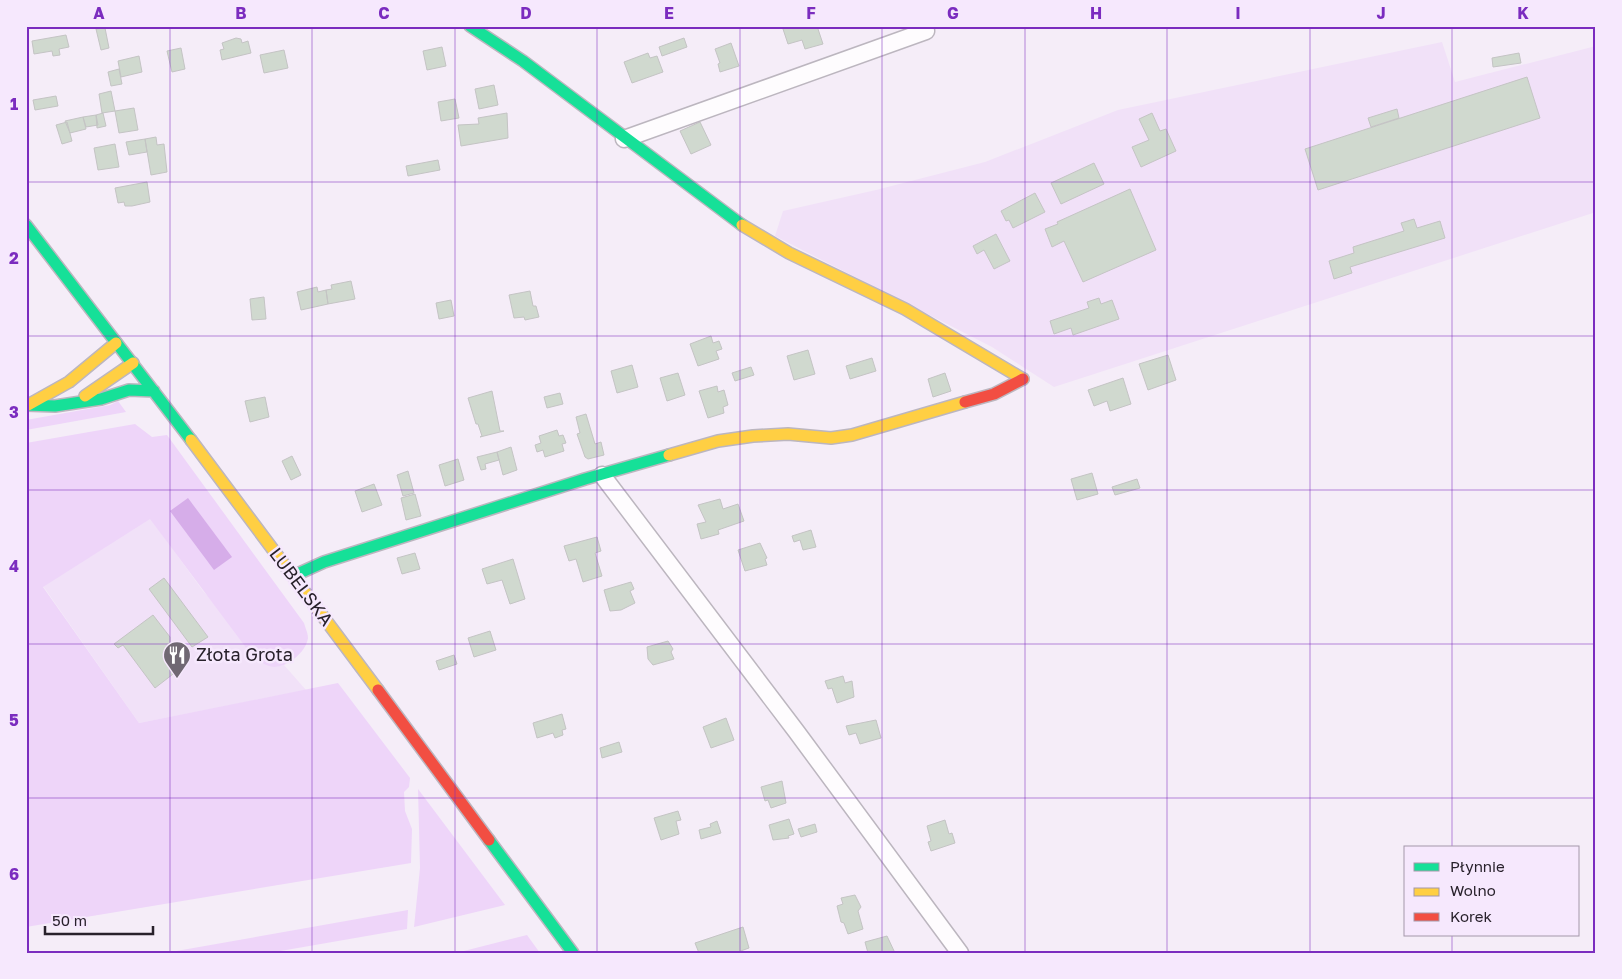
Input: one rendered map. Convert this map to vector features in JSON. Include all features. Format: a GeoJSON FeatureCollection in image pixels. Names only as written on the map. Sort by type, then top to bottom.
{"type":"FeatureCollection","features":[{"type":"Feature","properties":{"kind":"street"},"geometry":{"type":"LineString","coordinates":[[293,576],[316,565],[602,474],[718,440],[788,434],[831,438],[852,434],[994,394],[1023,379],[959,339],[905,309],[789,253],[730,217],[624,139],[523,61],[470,26]]}},
{"type":"Feature","properties":{"kind":"street"},"geometry":{"type":"LineString","coordinates":[[624,139],[926,31]]}},
{"type":"Feature","properties":{"kind":"street","name":"LUBELSKA"},"geometry":{"type":"LineString","coordinates":[[26,225],[133,363],[573,953]]}},
{"type":"Feature","properties":{"kind":"street"},"geometry":{"type":"LineString","coordinates":[[27,405],[69,382],[116,343]]}},
{"type":"Feature","properties":{"kind":"street"},"geometry":{"type":"LineString","coordinates":[[76,403],[133,363]]}},
{"type":"Feature","properties":{"kind":"street"},"geometry":{"type":"LineString","coordinates":[[27,405],[55,406],[101,399],[129,390],[154,391]]}},
{"type":"Feature","properties":{"kind":"street"},"geometry":{"type":"LineString","coordinates":[[602,474],[796,731],[960,953]]}},
{"type":"Feature","properties":{"kind":"shaded area"},"geometry":{"type":"Polygon","coordinates":[[[1442,42],[1455,82],[1596,46],[1596,212],[1054,387],[992,347],[775,236],[783,211],[876,190],[985,162],[1118,110],[1442,42]]]}},
{"type":"Feature","properties":{"kind":"shaded area"},"geometry":{"type":"Polygon","coordinates":[[[118,401],[126,412],[26,430],[26,420],[110,405],[118,401]]]}},
{"type":"Feature","properties":{"kind":"shaded area"},"geometry":{"type":"Polygon","coordinates":[[[135,424],[152,437],[167,435],[304,623],[308,638],[307,643],[296,658],[279,666],[267,665],[255,658],[150,519],[43,587],[139,723],[338,683],[410,778],[409,787],[404,792],[405,811],[412,829],[411,863],[26,927],[26,443],[135,424]]]}},
{"type":"Feature","properties":{"kind":"shaded area"},"geometry":{"type":"Polygon","coordinates":[[[188,498],[232,557],[214,570],[170,511],[188,498]]]}},
{"type":"Feature","properties":{"kind":"shaded area"},"geometry":{"type":"Polygon","coordinates":[[[150,518],[203,591],[274,667],[284,665],[306,690],[139,723],[43,586],[150,518]]]}},
{"type":"Feature","properties":{"kind":"shaded area"},"geometry":{"type":"Polygon","coordinates":[[[418,789],[505,905],[414,927],[420,868],[418,789]]]}},
{"type":"Feature","properties":{"kind":"shaded area"},"geometry":{"type":"Polygon","coordinates":[[[408,910],[407,929],[269,953],[165,953],[408,910]]]}},
{"type":"Feature","properties":{"kind":"shaded area"},"geometry":{"type":"Polygon","coordinates":[[[527,935],[540,953],[456,953],[527,935]]]}},
{"type":"Feature","properties":{"kind":"building"},"geometry":{"type":"Polygon","coordinates":[[[782,26],[817,26],[823,44],[805,49],[802,40],[788,44],[782,26]]]}},
{"type":"Feature","properties":{"kind":"building"},"geometry":{"type":"Polygon","coordinates":[[[105,28],[109,48],[101,50],[96,29],[105,28]]]}},
{"type":"Feature","properties":{"kind":"building"},"geometry":{"type":"Polygon","coordinates":[[[66,35],[69,47],[59,49],[60,55],[53,56],[52,51],[34,54],[32,41],[66,35]]]}},
{"type":"Feature","properties":{"kind":"building"},"geometry":{"type":"Polygon","coordinates":[[[236,38],[241,39],[242,43],[248,41],[251,53],[222,60],[220,50],[224,49],[222,43],[236,38]]]}},
{"type":"Feature","properties":{"kind":"building"},"geometry":{"type":"Polygon","coordinates":[[[684,38],[687,47],[662,56],[659,47],[684,38]]]}},
{"type":"Feature","properties":{"kind":"building"},"geometry":{"type":"Polygon","coordinates":[[[731,43],[739,66],[720,72],[718,64],[720,63],[715,49],[731,43]]]}},
{"type":"Feature","properties":{"kind":"building"},"geometry":{"type":"Polygon","coordinates":[[[442,47],[446,66],[427,70],[423,51],[442,47]]]}},
{"type":"Feature","properties":{"kind":"building"},"geometry":{"type":"Polygon","coordinates":[[[181,48],[185,69],[172,72],[167,51],[181,48]]]}},
{"type":"Feature","properties":{"kind":"building"},"geometry":{"type":"Polygon","coordinates":[[[284,50],[288,68],[264,73],[260,55],[284,50]]]}},
{"type":"Feature","properties":{"kind":"building"},"geometry":{"type":"Polygon","coordinates":[[[648,53],[650,58],[657,56],[663,72],[632,83],[624,62],[648,53]]]}},
{"type":"Feature","properties":{"kind":"building"},"geometry":{"type":"Polygon","coordinates":[[[1519,53],[1521,63],[1493,67],[1492,58],[1519,53]]]}},
{"type":"Feature","properties":{"kind":"building"},"geometry":{"type":"Polygon","coordinates":[[[139,56],[142,72],[121,77],[118,61],[139,56]]]}},
{"type":"Feature","properties":{"kind":"building"},"geometry":{"type":"Polygon","coordinates":[[[119,69],[122,84],[111,86],[108,72],[119,69]]]}},
{"type":"Feature","properties":{"kind":"building"},"geometry":{"type":"Polygon","coordinates":[[[1527,77],[1540,118],[1318,190],[1305,149],[1527,77]]]}},
{"type":"Feature","properties":{"kind":"building"},"geometry":{"type":"Polygon","coordinates":[[[494,85],[498,105],[479,109],[475,89],[494,85]]]}},
{"type":"Feature","properties":{"kind":"building"},"geometry":{"type":"Polygon","coordinates":[[[111,91],[115,111],[102,113],[99,94],[111,91]]]}},
{"type":"Feature","properties":{"kind":"building"},"geometry":{"type":"Polygon","coordinates":[[[56,96],[58,106],[35,110],[33,100],[56,96]]]}},
{"type":"Feature","properties":{"kind":"building"},"geometry":{"type":"Polygon","coordinates":[[[455,99],[459,118],[441,121],[438,102],[455,99]]]}},
{"type":"Feature","properties":{"kind":"building"},"geometry":{"type":"Polygon","coordinates":[[[134,108],[138,130],[119,133],[115,111],[134,108]]]}},
{"type":"Feature","properties":{"kind":"building"},"geometry":{"type":"Polygon","coordinates":[[[1397,109],[1399,118],[1371,127],[1368,118],[1397,109]]]}},
{"type":"Feature","properties":{"kind":"building"},"geometry":{"type":"Polygon","coordinates":[[[103,113],[106,126],[97,128],[96,115],[103,113]]]}},
{"type":"Feature","properties":{"kind":"building"},"geometry":{"type":"Polygon","coordinates":[[[507,113],[508,138],[461,146],[458,125],[479,124],[478,118],[507,113]]]}},
{"type":"Feature","properties":{"kind":"building"},"geometry":{"type":"Polygon","coordinates":[[[1152,113],[1160,131],[1166,129],[1176,151],[1141,167],[1132,147],[1149,140],[1139,119],[1152,113]]]}},
{"type":"Feature","properties":{"kind":"building"},"geometry":{"type":"Polygon","coordinates":[[[96,115],[98,125],[86,127],[83,117],[96,115]]]}},
{"type":"Feature","properties":{"kind":"building"},"geometry":{"type":"Polygon","coordinates":[[[83,117],[86,129],[70,133],[65,121],[83,117]]]}},
{"type":"Feature","properties":{"kind":"building"},"geometry":{"type":"Polygon","coordinates":[[[67,122],[72,141],[62,144],[56,125],[67,122]]]}},
{"type":"Feature","properties":{"kind":"building"},"geometry":{"type":"Polygon","coordinates":[[[700,122],[711,145],[691,154],[680,131],[700,122]]]}},
{"type":"Feature","properties":{"kind":"building"},"geometry":{"type":"Polygon","coordinates":[[[156,137],[157,145],[164,144],[167,172],[151,175],[145,139],[156,137]]]}},
{"type":"Feature","properties":{"kind":"building"},"geometry":{"type":"Polygon","coordinates":[[[145,139],[147,152],[129,155],[126,142],[145,139]]]}},
{"type":"Feature","properties":{"kind":"building"},"geometry":{"type":"Polygon","coordinates":[[[115,144],[119,167],[98,170],[94,148],[115,144]]]}},
{"type":"Feature","properties":{"kind":"building"},"geometry":{"type":"Polygon","coordinates":[[[438,160],[440,170],[408,176],[406,166],[438,160]]]}},
{"type":"Feature","properties":{"kind":"building"},"geometry":{"type":"Polygon","coordinates":[[[1094,163],[1104,184],[1061,204],[1051,183],[1094,163]]]}},
{"type":"Feature","properties":{"kind":"building"},"geometry":{"type":"Polygon","coordinates":[[[147,182],[150,202],[132,206],[125,206],[124,202],[118,203],[115,188],[147,182]]]}},
{"type":"Feature","properties":{"kind":"building"},"geometry":{"type":"Polygon","coordinates":[[[1130,189],[1156,250],[1083,282],[1064,241],[1052,247],[1045,229],[1130,189]]]}},
{"type":"Feature","properties":{"kind":"building"},"geometry":{"type":"Polygon","coordinates":[[[1035,193],[1045,212],[1013,228],[1009,220],[1006,221],[1001,211],[1035,193]]]}},
{"type":"Feature","properties":{"kind":"building"},"geometry":{"type":"Polygon","coordinates":[[[1414,219],[1417,228],[1440,221],[1445,238],[1350,267],[1352,273],[1334,279],[1329,261],[1354,253],[1353,247],[1404,231],[1401,223],[1414,219]]]}},
{"type":"Feature","properties":{"kind":"building"},"geometry":{"type":"Polygon","coordinates":[[[996,234],[1010,261],[994,269],[984,250],[977,254],[973,246],[996,234]]]}},
{"type":"Feature","properties":{"kind":"building"},"geometry":{"type":"Polygon","coordinates":[[[351,281],[355,299],[328,304],[326,290],[332,289],[331,285],[351,281]]]}},
{"type":"Feature","properties":{"kind":"building"},"geometry":{"type":"Polygon","coordinates":[[[317,287],[318,292],[326,290],[328,304],[301,310],[297,292],[317,287]]]}},
{"type":"Feature","properties":{"kind":"building"},"geometry":{"type":"Polygon","coordinates":[[[530,291],[533,306],[536,306],[539,317],[525,320],[524,317],[514,318],[509,295],[530,291]]]}},
{"type":"Feature","properties":{"kind":"building"},"geometry":{"type":"Polygon","coordinates":[[[264,297],[266,319],[252,320],[250,299],[264,297]]]}},
{"type":"Feature","properties":{"kind":"building"},"geometry":{"type":"Polygon","coordinates":[[[1099,298],[1101,304],[1112,300],[1119,319],[1073,335],[1071,328],[1054,334],[1050,321],[1089,308],[1087,302],[1099,298]]]}},
{"type":"Feature","properties":{"kind":"building"},"geometry":{"type":"Polygon","coordinates":[[[451,300],[454,316],[439,319],[436,303],[451,300]]]}},
{"type":"Feature","properties":{"kind":"building"},"geometry":{"type":"Polygon","coordinates":[[[711,336],[713,343],[719,341],[722,349],[716,351],[719,359],[698,366],[690,344],[711,336]]]}},
{"type":"Feature","properties":{"kind":"building"},"geometry":{"type":"Polygon","coordinates":[[[808,350],[815,374],[794,380],[787,356],[808,350]]]}},
{"type":"Feature","properties":{"kind":"building"},"geometry":{"type":"Polygon","coordinates":[[[1168,355],[1176,380],[1148,390],[1139,364],[1168,355]]]}},
{"type":"Feature","properties":{"kind":"building"},"geometry":{"type":"Polygon","coordinates":[[[872,358],[876,371],[850,379],[846,366],[872,358]]]}},
{"type":"Feature","properties":{"kind":"building"},"geometry":{"type":"Polygon","coordinates":[[[632,365],[638,387],[617,393],[611,371],[632,365]]]}},
{"type":"Feature","properties":{"kind":"building"},"geometry":{"type":"Polygon","coordinates":[[[751,367],[754,375],[735,381],[732,373],[751,367]]]}},
{"type":"Feature","properties":{"kind":"building"},"geometry":{"type":"Polygon","coordinates":[[[678,373],[685,395],[667,401],[660,378],[678,373]]]}},
{"type":"Feature","properties":{"kind":"building"},"geometry":{"type":"Polygon","coordinates":[[[945,373],[951,391],[933,397],[928,379],[945,373]]]}},
{"type":"Feature","properties":{"kind":"building"},"geometry":{"type":"Polygon","coordinates":[[[1123,378],[1131,404],[1110,411],[1107,401],[1094,406],[1088,390],[1123,378]]]}},
{"type":"Feature","properties":{"kind":"building"},"geometry":{"type":"Polygon","coordinates":[[[717,386],[718,392],[724,390],[728,405],[723,407],[724,413],[708,418],[699,391],[717,386]]]}},
{"type":"Feature","properties":{"kind":"building"},"geometry":{"type":"Polygon","coordinates":[[[492,391],[500,431],[504,431],[480,437],[482,436],[468,398],[492,391]]]}},
{"type":"Feature","properties":{"kind":"building"},"geometry":{"type":"Polygon","coordinates":[[[560,393],[563,404],[547,408],[544,397],[560,393]]]}},
{"type":"Feature","properties":{"kind":"building"},"geometry":{"type":"Polygon","coordinates":[[[265,397],[269,417],[250,422],[245,401],[265,397]]]}},
{"type":"Feature","properties":{"kind":"building"},"geometry":{"type":"Polygon","coordinates":[[[586,414],[595,444],[601,442],[604,455],[588,459],[585,457],[577,434],[580,433],[576,417],[586,414]]]}},
{"type":"Feature","properties":{"kind":"building"},"geometry":{"type":"Polygon","coordinates":[[[557,430],[559,436],[563,435],[566,443],[562,444],[564,451],[545,457],[543,450],[537,452],[535,445],[541,443],[539,436],[557,430]]]}},
{"type":"Feature","properties":{"kind":"building"},"geometry":{"type":"Polygon","coordinates":[[[511,447],[517,470],[503,475],[497,452],[511,447]]]}},
{"type":"Feature","properties":{"kind":"building"},"geometry":{"type":"Polygon","coordinates":[[[497,452],[499,460],[485,464],[486,469],[481,470],[477,457],[497,452]]]}},
{"type":"Feature","properties":{"kind":"building"},"geometry":{"type":"Polygon","coordinates":[[[292,456],[301,475],[291,480],[282,461],[292,456]]]}},
{"type":"Feature","properties":{"kind":"building"},"geometry":{"type":"Polygon","coordinates":[[[458,459],[464,480],[445,486],[439,465],[458,459]]]}},
{"type":"Feature","properties":{"kind":"building"},"geometry":{"type":"Polygon","coordinates":[[[408,471],[414,493],[403,496],[397,475],[408,471]]]}},
{"type":"Feature","properties":{"kind":"building"},"geometry":{"type":"Polygon","coordinates":[[[1092,473],[1098,494],[1077,500],[1071,479],[1092,473]]]}},
{"type":"Feature","properties":{"kind":"building"},"geometry":{"type":"Polygon","coordinates":[[[1137,479],[1140,488],[1115,495],[1112,487],[1137,479]]]}},
{"type":"Feature","properties":{"kind":"building"},"geometry":{"type":"Polygon","coordinates":[[[374,484],[382,505],[362,512],[355,491],[374,484]]]}},
{"type":"Feature","properties":{"kind":"building"},"geometry":{"type":"Polygon","coordinates":[[[415,494],[421,516],[406,520],[401,498],[415,494]]]}},
{"type":"Feature","properties":{"kind":"building"},"geometry":{"type":"Polygon","coordinates":[[[720,499],[723,509],[738,504],[744,521],[718,530],[719,534],[701,539],[697,524],[706,522],[698,505],[720,499]]]}},
{"type":"Feature","properties":{"kind":"building"},"geometry":{"type":"Polygon","coordinates":[[[811,530],[816,547],[803,550],[800,540],[794,542],[792,536],[811,530]]]}},
{"type":"Feature","properties":{"kind":"building"},"geometry":{"type":"Polygon","coordinates":[[[597,537],[601,551],[595,553],[602,576],[583,582],[576,559],[569,561],[564,546],[597,537]]]}},
{"type":"Feature","properties":{"kind":"building"},"geometry":{"type":"Polygon","coordinates":[[[760,543],[767,558],[765,559],[767,565],[745,571],[738,550],[760,543]]]}},
{"type":"Feature","properties":{"kind":"building"},"geometry":{"type":"Polygon","coordinates":[[[415,553],[420,569],[402,574],[397,558],[415,553]]]}},
{"type":"Feature","properties":{"kind":"building"},"geometry":{"type":"Polygon","coordinates":[[[513,559],[525,599],[510,604],[502,580],[487,584],[482,569],[513,559]]]}},
{"type":"Feature","properties":{"kind":"building"},"geometry":{"type":"Polygon","coordinates":[[[164,578],[208,637],[192,647],[149,589],[164,578]]]}},
{"type":"Feature","properties":{"kind":"building"},"geometry":{"type":"Polygon","coordinates":[[[631,582],[634,589],[630,591],[635,603],[621,610],[610,611],[604,590],[631,582]]]}},
{"type":"Feature","properties":{"kind":"building"},"geometry":{"type":"Polygon","coordinates":[[[153,615],[170,637],[170,643],[186,664],[155,688],[123,645],[118,648],[114,644],[153,615]]]}},
{"type":"Feature","properties":{"kind":"building"},"geometry":{"type":"Polygon","coordinates":[[[490,631],[496,650],[474,657],[468,638],[490,631]]]}},
{"type":"Feature","properties":{"kind":"building"},"geometry":{"type":"Polygon","coordinates":[[[668,641],[673,649],[671,652],[674,659],[653,665],[648,659],[647,647],[668,641]]]}},
{"type":"Feature","properties":{"kind":"building"},"geometry":{"type":"Polygon","coordinates":[[[454,655],[457,664],[439,670],[436,661],[454,655]]]}},
{"type":"Feature","properties":{"kind":"building"},"geometry":{"type":"Polygon","coordinates":[[[843,676],[845,683],[852,681],[854,697],[837,703],[832,688],[828,689],[825,681],[843,676]]]}},
{"type":"Feature","properties":{"kind":"building"},"geometry":{"type":"Polygon","coordinates":[[[562,714],[566,729],[562,730],[563,735],[555,738],[553,733],[537,738],[533,723],[562,714]]]}},
{"type":"Feature","properties":{"kind":"building"},"geometry":{"type":"Polygon","coordinates":[[[726,718],[734,740],[711,748],[703,727],[726,718]]]}},
{"type":"Feature","properties":{"kind":"building"},"geometry":{"type":"Polygon","coordinates":[[[876,720],[881,738],[860,744],[856,733],[849,735],[846,726],[876,720]]]}},
{"type":"Feature","properties":{"kind":"building"},"geometry":{"type":"Polygon","coordinates":[[[619,742],[622,752],[602,758],[600,748],[619,742]]]}},
{"type":"Feature","properties":{"kind":"building"},"geometry":{"type":"Polygon","coordinates":[[[782,781],[786,803],[771,808],[768,800],[765,801],[761,787],[782,781]]]}},
{"type":"Feature","properties":{"kind":"building"},"geometry":{"type":"Polygon","coordinates":[[[678,811],[681,820],[676,821],[679,834],[661,840],[654,818],[678,811]]]}},
{"type":"Feature","properties":{"kind":"building"},"geometry":{"type":"Polygon","coordinates":[[[789,819],[794,834],[788,836],[789,838],[773,840],[769,825],[789,819]]]}},
{"type":"Feature","properties":{"kind":"building"},"geometry":{"type":"Polygon","coordinates":[[[945,820],[949,834],[952,833],[955,843],[931,851],[928,842],[931,841],[927,826],[945,820]]]}},
{"type":"Feature","properties":{"kind":"building"},"geometry":{"type":"Polygon","coordinates":[[[717,821],[721,833],[701,839],[699,830],[711,827],[710,824],[717,821]]]}},
{"type":"Feature","properties":{"kind":"building"},"geometry":{"type":"Polygon","coordinates":[[[815,824],[817,832],[801,837],[798,829],[815,824]]]}},
{"type":"Feature","properties":{"kind":"building"},"geometry":{"type":"Polygon","coordinates":[[[855,895],[861,907],[858,911],[863,929],[848,934],[844,923],[841,922],[837,906],[843,904],[841,898],[855,895]]]}},
{"type":"Feature","properties":{"kind":"building"},"geometry":{"type":"Polygon","coordinates":[[[743,927],[749,948],[735,953],[699,953],[695,943],[743,927]]]}},
{"type":"Feature","properties":{"kind":"building"},"geometry":{"type":"Polygon","coordinates":[[[887,936],[895,953],[868,953],[865,942],[887,936]]]}},
{"type":"Feature","properties":{"kind":"traffic: fast"},"geometry":{"type":"LineString","coordinates":[[470,26],[523,61],[742,225]]}},
{"type":"Feature","properties":{"kind":"traffic: fast"},"geometry":{"type":"LineString","coordinates":[[26,225],[191,440]]}},
{"type":"Feature","properties":{"kind":"traffic: fast"},"geometry":{"type":"LineString","coordinates":[[26,405],[55,406],[101,399],[129,390],[154,391]]}},
{"type":"Feature","properties":{"kind":"traffic: fast"},"geometry":{"type":"LineString","coordinates":[[293,576],[324,562],[585,479],[669,455]]}},
{"type":"Feature","properties":{"kind":"traffic: fast"},"geometry":{"type":"LineString","coordinates":[[489,840],[573,953]]}},
{"type":"Feature","properties":{"kind":"traffic: slow"},"geometry":{"type":"LineString","coordinates":[[742,225],[789,253],[905,309],[1023,379]]}},
{"type":"Feature","properties":{"kind":"traffic: slow"},"geometry":{"type":"LineString","coordinates":[[28,405],[69,382],[116,343]]}},
{"type":"Feature","properties":{"kind":"traffic: slow"},"geometry":{"type":"LineString","coordinates":[[85,396],[133,363]]}},
{"type":"Feature","properties":{"kind":"traffic: slow"},"geometry":{"type":"LineString","coordinates":[[669,455],[718,441],[753,436],[788,434],[831,438],[852,435],[965,402]]}},
{"type":"Feature","properties":{"kind":"traffic: slow"},"geometry":{"type":"LineString","coordinates":[[191,440],[378,690]]}},
{"type":"Feature","properties":{"kind":"traffic: jam"},"geometry":{"type":"LineString","coordinates":[[965,402],[994,394],[1023,379]]}},
{"type":"Feature","properties":{"kind":"traffic: jam"},"geometry":{"type":"LineString","coordinates":[[378,690],[489,840]]}},
{"type":"Feature","properties":{"kind":"place","name":"Złota Grota"},"geometry":{"type":"Point","coordinates":[177,679]}}]}
